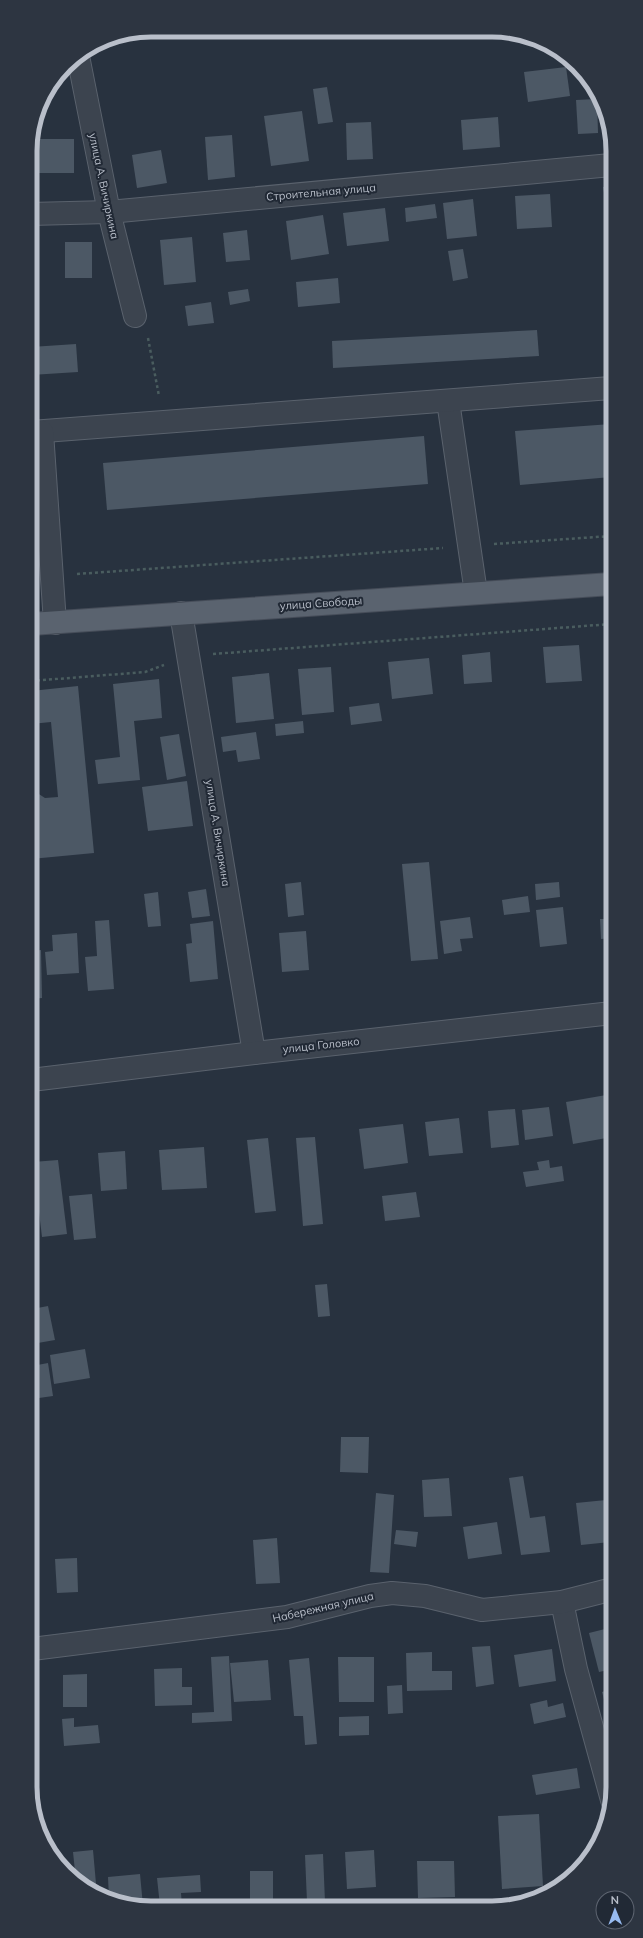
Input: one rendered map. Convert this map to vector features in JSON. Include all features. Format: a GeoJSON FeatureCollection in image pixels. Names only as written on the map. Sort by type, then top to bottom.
{"type":"FeatureCollection","features":[{"type":"Feature","properties":{"kind":"main road","name":"улица Свободы"},"geometry":{"type":"LineString","coordinates":[[37,624],[606,584]]}},
{"type":"Feature","properties":{"kind":"street","name":"улица А. Вичиркина"},"geometry":{"type":"LineString","coordinates":[[79,63],[109,212],[134,316]]}},
{"type":"Feature","properties":{"kind":"street","name":"Строительная улица"},"geometry":{"type":"LineString","coordinates":[[37,214],[109,212],[606,165]]}},
{"type":"Feature","properties":{"kind":"street"},"geometry":{"type":"LineString","coordinates":[[37,432],[606,388]]}},
{"type":"Feature","properties":{"kind":"street"},"geometry":{"type":"LineString","coordinates":[[448,401],[476,593]]}},
{"type":"Feature","properties":{"kind":"street"},"geometry":{"type":"LineString","coordinates":[[37,441],[52,576],[55,623]]}},
{"type":"Feature","properties":{"kind":"street","name":"улица А. Вичиркина"},"geometry":{"type":"LineString","coordinates":[[181,613],[254,1053]]}},
{"type":"Feature","properties":{"kind":"street","name":"улица Головко"},"geometry":{"type":"LineString","coordinates":[[37,1079],[254,1053],[606,1014]]}},
{"type":"Feature","properties":{"kind":"street","name":"Набережная улица"},"geometry":{"type":"LineString","coordinates":[[37,1648],[287,1618],[370,1596],[392,1593],[425,1596],[482,1610],[562,1602],[606,1590]]}},
{"type":"Feature","properties":{"kind":"street"},"geometry":{"type":"LineString","coordinates":[[562,1602],[576,1669],[606,1778]]}},
{"type":"Feature","properties":{"kind":"path"},"geometry":{"type":"LineString","coordinates":[[134,316],[147,337],[165,422]]}},
{"type":"Feature","properties":{"kind":"path"},"geometry":{"type":"LineString","coordinates":[[52,576],[606,536]]}},
{"type":"Feature","properties":{"kind":"path"},"geometry":{"type":"LineString","coordinates":[[37,680],[145,672],[188,656],[606,624]]}},
{"type":"Feature","properties":{"kind":"building"},"geometry":{"type":"Polygon","coordinates":[[[566,67],[570,96],[528,102],[524,72],[566,67]]]}},
{"type":"Feature","properties":{"kind":"building"},"geometry":{"type":"Polygon","coordinates":[[[327,87],[333,122],[318,124],[313,89],[327,87]]]}},
{"type":"Feature","properties":{"kind":"building"},"geometry":{"type":"Polygon","coordinates":[[[594,99],[597,108],[598,133],[578,134],[576,100],[594,99]]]}},
{"type":"Feature","properties":{"kind":"building"},"geometry":{"type":"Polygon","coordinates":[[[302,111],[309,161],[271,166],[264,116],[302,111]]]}},
{"type":"Feature","properties":{"kind":"building"},"geometry":{"type":"Polygon","coordinates":[[[498,117],[500,147],[463,150],[461,120],[498,117]]]}},
{"type":"Feature","properties":{"kind":"building"},"geometry":{"type":"Polygon","coordinates":[[[371,122],[373,159],[347,160],[346,123],[371,122]]]}},
{"type":"Feature","properties":{"kind":"building"},"geometry":{"type":"Polygon","coordinates":[[[232,135],[235,177],[208,180],[205,137],[232,135]]]}},
{"type":"Feature","properties":{"kind":"building"},"geometry":{"type":"Polygon","coordinates":[[[38,139],[74,139],[74,173],[37,173],[38,139]]]}},
{"type":"Feature","properties":{"kind":"building"},"geometry":{"type":"Polygon","coordinates":[[[161,150],[167,183],[137,188],[132,155],[161,150]]]}},
{"type":"Feature","properties":{"kind":"building"},"geometry":{"type":"Polygon","coordinates":[[[603,187],[606,187],[606,205],[603,187]]]}},
{"type":"Feature","properties":{"kind":"building"},"geometry":{"type":"Polygon","coordinates":[[[550,194],[552,227],[517,229],[515,196],[550,194]]]}},
{"type":"Feature","properties":{"kind":"building"},"geometry":{"type":"Polygon","coordinates":[[[473,199],[477,236],[447,239],[443,203],[473,199]]]}},
{"type":"Feature","properties":{"kind":"building"},"geometry":{"type":"Polygon","coordinates":[[[435,204],[437,218],[406,222],[405,208],[435,204]]]}},
{"type":"Feature","properties":{"kind":"building"},"geometry":{"type":"Polygon","coordinates":[[[385,208],[389,241],[347,246],[343,213],[385,208]]]}},
{"type":"Feature","properties":{"kind":"building"},"geometry":{"type":"Polygon","coordinates":[[[323,215],[329,254],[291,260],[286,221],[323,215]]]}},
{"type":"Feature","properties":{"kind":"building"},"geometry":{"type":"Polygon","coordinates":[[[247,230],[250,260],[226,262],[223,233],[247,230]]]}},
{"type":"Feature","properties":{"kind":"building"},"geometry":{"type":"Polygon","coordinates":[[[192,237],[196,282],[164,285],[160,240],[192,237]]]}},
{"type":"Feature","properties":{"kind":"building"},"geometry":{"type":"Polygon","coordinates":[[[65,242],[92,242],[92,278],[65,278],[65,242]]]}},
{"type":"Feature","properties":{"kind":"building"},"geometry":{"type":"Polygon","coordinates":[[[463,249],[468,278],[453,281],[448,251],[463,249]]]}},
{"type":"Feature","properties":{"kind":"building"},"geometry":{"type":"Polygon","coordinates":[[[338,278],[340,303],[298,307],[296,282],[338,278]]]}},
{"type":"Feature","properties":{"kind":"building"},"geometry":{"type":"Polygon","coordinates":[[[248,289],[250,301],[230,305],[228,292],[248,289]]]}},
{"type":"Feature","properties":{"kind":"building"},"geometry":{"type":"Polygon","coordinates":[[[211,302],[214,323],[188,326],[185,306],[211,302]]]}},
{"type":"Feature","properties":{"kind":"building"},"geometry":{"type":"Polygon","coordinates":[[[537,330],[539,356],[333,368],[332,341],[537,330]]]}},
{"type":"Feature","properties":{"kind":"building"},"geometry":{"type":"Polygon","coordinates":[[[76,344],[78,372],[37,375],[37,347],[76,344]]]}},
{"type":"Feature","properties":{"kind":"building"},"geometry":{"type":"Polygon","coordinates":[[[606,424],[606,477],[520,485],[515,431],[606,424]]]}},
{"type":"Feature","properties":{"kind":"building"},"geometry":{"type":"Polygon","coordinates":[[[424,436],[428,484],[107,510],[103,463],[424,436]]]}},
{"type":"Feature","properties":{"kind":"building"},"geometry":{"type":"Polygon","coordinates":[[[579,645],[582,681],[546,683],[543,647],[579,645]]]}},
{"type":"Feature","properties":{"kind":"building"},"geometry":{"type":"Polygon","coordinates":[[[490,652],[492,682],[464,684],[462,655],[490,652]]]}},
{"type":"Feature","properties":{"kind":"building"},"geometry":{"type":"Polygon","coordinates":[[[429,658],[433,694],[392,699],[388,662],[429,658]]]}},
{"type":"Feature","properties":{"kind":"building"},"geometry":{"type":"Polygon","coordinates":[[[331,667],[334,712],[302,715],[298,669],[331,667]]]}},
{"type":"Feature","properties":{"kind":"building"},"geometry":{"type":"Polygon","coordinates":[[[269,673],[274,719],[236,723],[232,677],[269,673]]]}},
{"type":"Feature","properties":{"kind":"building"},"geometry":{"type":"Polygon","coordinates":[[[159,679],[162,718],[134,721],[140,780],[98,784],[95,760],[120,757],[113,684],[159,679]]]}},
{"type":"Feature","properties":{"kind":"building"},"geometry":{"type":"Polygon","coordinates":[[[78,686],[94,853],[37,858],[37,793],[45,798],[58,797],[51,722],[37,723],[37,690],[78,686]]]}},
{"type":"Feature","properties":{"kind":"building"},"geometry":{"type":"Polygon","coordinates":[[[379,703],[382,721],[351,725],[349,707],[379,703]]]}},
{"type":"Feature","properties":{"kind":"building"},"geometry":{"type":"Polygon","coordinates":[[[303,721],[304,733],[276,736],[275,724],[303,721]]]}},
{"type":"Feature","properties":{"kind":"building"},"geometry":{"type":"Polygon","coordinates":[[[256,732],[260,759],[238,762],[236,750],[223,752],[221,737],[256,732]]]}},
{"type":"Feature","properties":{"kind":"building"},"geometry":{"type":"Polygon","coordinates":[[[179,734],[186,776],[167,780],[160,737],[179,734]]]}},
{"type":"Feature","properties":{"kind":"building"},"geometry":{"type":"Polygon","coordinates":[[[187,781],[193,826],[148,831],[142,787],[187,781]]]}},
{"type":"Feature","properties":{"kind":"building"},"geometry":{"type":"Polygon","coordinates":[[[429,862],[438,959],[411,961],[402,864],[429,862]]]}},
{"type":"Feature","properties":{"kind":"building"},"geometry":{"type":"Polygon","coordinates":[[[301,882],[304,915],[288,917],[285,884],[301,882]]]}},
{"type":"Feature","properties":{"kind":"building"},"geometry":{"type":"Polygon","coordinates":[[[559,882],[560,897],[536,900],[535,884],[559,882]]]}},
{"type":"Feature","properties":{"kind":"building"},"geometry":{"type":"Polygon","coordinates":[[[206,889],[210,916],[192,918],[188,892],[206,889]]]}},
{"type":"Feature","properties":{"kind":"building"},"geometry":{"type":"Polygon","coordinates":[[[158,892],[161,926],[148,927],[144,894],[158,892]]]}},
{"type":"Feature","properties":{"kind":"building"},"geometry":{"type":"Polygon","coordinates":[[[528,896],[530,912],[504,915],[502,900],[528,896]]]}},
{"type":"Feature","properties":{"kind":"building"},"geometry":{"type":"Polygon","coordinates":[[[604,905],[606,905],[606,919],[604,905]]]}},
{"type":"Feature","properties":{"kind":"building"},"geometry":{"type":"Polygon","coordinates":[[[563,907],[567,944],[540,947],[536,910],[563,907]]]}},
{"type":"Feature","properties":{"kind":"building"},"geometry":{"type":"Polygon","coordinates":[[[470,917],[473,938],[460,939],[462,951],[444,954],[440,921],[470,917]]]}},
{"type":"Feature","properties":{"kind":"building"},"geometry":{"type":"Polygon","coordinates":[[[600,919],[606,919],[606,939],[601,939],[600,919]]]}},
{"type":"Feature","properties":{"kind":"building"},"geometry":{"type":"Polygon","coordinates":[[[109,920],[114,989],[88,991],[85,957],[97,956],[95,921],[109,920]]]}},
{"type":"Feature","properties":{"kind":"building"},"geometry":{"type":"Polygon","coordinates":[[[213,921],[218,979],[190,982],[186,944],[192,943],[190,924],[213,921]]]}},
{"type":"Feature","properties":{"kind":"building"},"geometry":{"type":"Polygon","coordinates":[[[306,931],[309,970],[282,972],[279,933],[306,931]]]}},
{"type":"Feature","properties":{"kind":"building"},"geometry":{"type":"Polygon","coordinates":[[[77,933],[79,973],[47,975],[45,952],[53,951],[52,935],[77,933]]]}},
{"type":"Feature","properties":{"kind":"building"},"geometry":{"type":"Polygon","coordinates":[[[37,950],[41,950],[42,998],[37,998],[37,950]]]}},
{"type":"Feature","properties":{"kind":"building"},"geometry":{"type":"Polygon","coordinates":[[[606,1095],[606,1138],[573,1144],[566,1102],[606,1095]]]}},
{"type":"Feature","properties":{"kind":"building"},"geometry":{"type":"Polygon","coordinates":[[[549,1107],[553,1136],[525,1140],[522,1110],[549,1107]]]}},
{"type":"Feature","properties":{"kind":"building"},"geometry":{"type":"Polygon","coordinates":[[[515,1109],[519,1145],[491,1148],[488,1111],[515,1109]]]}},
{"type":"Feature","properties":{"kind":"building"},"geometry":{"type":"Polygon","coordinates":[[[459,1118],[463,1153],[429,1156],[425,1122],[459,1118]]]}},
{"type":"Feature","properties":{"kind":"building"},"geometry":{"type":"Polygon","coordinates":[[[403,1124],[408,1163],[364,1169],[359,1129],[403,1124]]]}},
{"type":"Feature","properties":{"kind":"building"},"geometry":{"type":"Polygon","coordinates":[[[315,1137],[323,1224],[303,1226],[296,1138],[315,1137]]]}},
{"type":"Feature","properties":{"kind":"building"},"geometry":{"type":"Polygon","coordinates":[[[268,1138],[276,1211],[255,1213],[247,1140],[268,1138]]]}},
{"type":"Feature","properties":{"kind":"building"},"geometry":{"type":"Polygon","coordinates":[[[204,1147],[207,1188],[162,1190],[159,1150],[204,1147]]]}},
{"type":"Feature","properties":{"kind":"building"},"geometry":{"type":"Polygon","coordinates":[[[125,1151],[127,1189],[101,1191],[98,1153],[125,1151]]]}},
{"type":"Feature","properties":{"kind":"building"},"geometry":{"type":"Polygon","coordinates":[[[58,1160],[67,1234],[42,1237],[37,1195],[37,1162],[58,1160]]]}},
{"type":"Feature","properties":{"kind":"building"},"geometry":{"type":"Polygon","coordinates":[[[549,1160],[550,1168],[562,1166],[564,1181],[526,1187],[523,1172],[539,1170],[537,1162],[549,1160]]]}},
{"type":"Feature","properties":{"kind":"building"},"geometry":{"type":"Polygon","coordinates":[[[604,1167],[606,1167],[606,1187],[604,1167]]]}},
{"type":"Feature","properties":{"kind":"building"},"geometry":{"type":"Polygon","coordinates":[[[416,1192],[420,1217],[385,1221],[382,1196],[416,1192]]]}},
{"type":"Feature","properties":{"kind":"building"},"geometry":{"type":"Polygon","coordinates":[[[92,1194],[96,1238],[74,1240],[69,1196],[92,1194]]]}},
{"type":"Feature","properties":{"kind":"building"},"geometry":{"type":"Polygon","coordinates":[[[327,1284],[330,1316],[318,1317],[315,1285],[327,1284]]]}},
{"type":"Feature","properties":{"kind":"building"},"geometry":{"type":"Polygon","coordinates":[[[48,1306],[55,1340],[37,1343],[37,1308],[48,1306]]]}},
{"type":"Feature","properties":{"kind":"building"},"geometry":{"type":"Polygon","coordinates":[[[85,1349],[90,1378],[54,1384],[50,1355],[85,1349]]]}},
{"type":"Feature","properties":{"kind":"building"},"geometry":{"type":"Polygon","coordinates":[[[48,1363],[53,1396],[37,1398],[37,1365],[48,1363]]]}},
{"type":"Feature","properties":{"kind":"building"},"geometry":{"type":"Polygon","coordinates":[[[341,1437],[369,1437],[368,1473],[340,1472],[341,1437]]]}},
{"type":"Feature","properties":{"kind":"building"},"geometry":{"type":"Polygon","coordinates":[[[523,1476],[530,1518],[545,1516],[550,1552],[521,1555],[509,1478],[523,1476]]]}},
{"type":"Feature","properties":{"kind":"building"},"geometry":{"type":"Polygon","coordinates":[[[449,1478],[452,1516],[424,1517],[422,1480],[449,1478]]]}},
{"type":"Feature","properties":{"kind":"building"},"geometry":{"type":"Polygon","coordinates":[[[376,1493],[394,1495],[389,1573],[370,1572],[376,1493]]]}},
{"type":"Feature","properties":{"kind":"building"},"geometry":{"type":"Polygon","coordinates":[[[606,1500],[606,1542],[581,1545],[576,1503],[606,1500]]]}},
{"type":"Feature","properties":{"kind":"building"},"geometry":{"type":"Polygon","coordinates":[[[497,1522],[502,1554],[468,1559],[463,1527],[497,1522]]]}},
{"type":"Feature","properties":{"kind":"building"},"geometry":{"type":"Polygon","coordinates":[[[396,1530],[418,1532],[416,1547],[394,1544],[396,1530]]]}},
{"type":"Feature","properties":{"kind":"building"},"geometry":{"type":"Polygon","coordinates":[[[277,1538],[280,1583],[256,1584],[253,1540],[277,1538]]]}},
{"type":"Feature","properties":{"kind":"building"},"geometry":{"type":"Polygon","coordinates":[[[77,1558],[78,1592],[57,1593],[55,1559],[77,1558]]]}},
{"type":"Feature","properties":{"kind":"building"},"geometry":{"type":"Polygon","coordinates":[[[606,1629],[606,1670],[599,1672],[589,1633],[606,1629]]]}},
{"type":"Feature","properties":{"kind":"building"},"geometry":{"type":"Polygon","coordinates":[[[490,1646],[494,1684],[476,1687],[472,1647],[490,1646]]]}},
{"type":"Feature","properties":{"kind":"building"},"geometry":{"type":"Polygon","coordinates":[[[552,1649],[556,1681],[519,1687],[514,1655],[552,1649]]]}},
{"type":"Feature","properties":{"kind":"building"},"geometry":{"type":"Polygon","coordinates":[[[432,1652],[432,1671],[452,1671],[452,1690],[407,1691],[406,1653],[432,1652]]]}},
{"type":"Feature","properties":{"kind":"building"},"geometry":{"type":"Polygon","coordinates":[[[229,1656],[232,1721],[192,1723],[192,1713],[214,1712],[211,1657],[229,1656]]]}},
{"type":"Feature","properties":{"kind":"building"},"geometry":{"type":"Polygon","coordinates":[[[338,1657],[374,1657],[374,1702],[339,1702],[338,1657]]]}},
{"type":"Feature","properties":{"kind":"building"},"geometry":{"type":"Polygon","coordinates":[[[309,1658],[317,1744],[305,1745],[303,1716],[294,1716],[289,1660],[309,1658]]]}},
{"type":"Feature","properties":{"kind":"building"},"geometry":{"type":"Polygon","coordinates":[[[268,1660],[271,1700],[234,1702],[230,1663],[268,1660]]]}},
{"type":"Feature","properties":{"kind":"building"},"geometry":{"type":"Polygon","coordinates":[[[182,1668],[182,1687],[192,1687],[192,1705],[155,1706],[154,1669],[182,1668]]]}},
{"type":"Feature","properties":{"kind":"building"},"geometry":{"type":"Polygon","coordinates":[[[87,1674],[87,1707],[63,1707],[63,1675],[87,1674]]]}},
{"type":"Feature","properties":{"kind":"building"},"geometry":{"type":"Polygon","coordinates":[[[402,1685],[403,1713],[388,1714],[387,1686],[402,1685]]]}},
{"type":"Feature","properties":{"kind":"building"},"geometry":{"type":"Polygon","coordinates":[[[606,1691],[606,1707],[602,1692],[606,1691]]]}},
{"type":"Feature","properties":{"kind":"building"},"geometry":{"type":"Polygon","coordinates":[[[547,1700],[548,1707],[563,1703],[566,1717],[534,1724],[530,1704],[547,1700]]]}},
{"type":"Feature","properties":{"kind":"building"},"geometry":{"type":"Polygon","coordinates":[[[369,1716],[369,1735],[339,1736],[339,1717],[369,1716]]]}},
{"type":"Feature","properties":{"kind":"building"},"geometry":{"type":"Polygon","coordinates":[[[74,1718],[74,1727],[98,1725],[100,1743],[64,1746],[62,1719],[74,1718]]]}},
{"type":"Feature","properties":{"kind":"building"},"geometry":{"type":"Polygon","coordinates":[[[577,1768],[580,1788],[536,1795],[532,1775],[577,1768]]]}},
{"type":"Feature","properties":{"kind":"building"},"geometry":{"type":"Polygon","coordinates":[[[539,1814],[543,1886],[502,1889],[498,1816],[539,1814]]]}},
{"type":"Feature","properties":{"kind":"building"},"geometry":{"type":"Polygon","coordinates":[[[93,1850],[96,1887],[75,1872],[73,1852],[93,1850]]]}},
{"type":"Feature","properties":{"kind":"building"},"geometry":{"type":"Polygon","coordinates":[[[374,1850],[376,1887],[347,1889],[345,1852],[374,1850]]]}},
{"type":"Feature","properties":{"kind":"building"},"geometry":{"type":"Polygon","coordinates":[[[323,1854],[325,1901],[307,1901],[305,1855],[323,1854]]]}},
{"type":"Feature","properties":{"kind":"building"},"geometry":{"type":"Polygon","coordinates":[[[417,1861],[454,1861],[455,1897],[418,1898],[417,1861]]]}},
{"type":"Feature","properties":{"kind":"building"},"geometry":{"type":"Polygon","coordinates":[[[250,1871],[273,1871],[273,1901],[250,1901],[250,1871]]]}},
{"type":"Feature","properties":{"kind":"building"},"geometry":{"type":"Polygon","coordinates":[[[140,1874],[143,1901],[129,1899],[109,1893],[108,1877],[140,1874]]]}},
{"type":"Feature","properties":{"kind":"building"},"geometry":{"type":"Polygon","coordinates":[[[200,1875],[201,1892],[181,1893],[182,1901],[159,1901],[157,1878],[200,1875]]]}}]}
